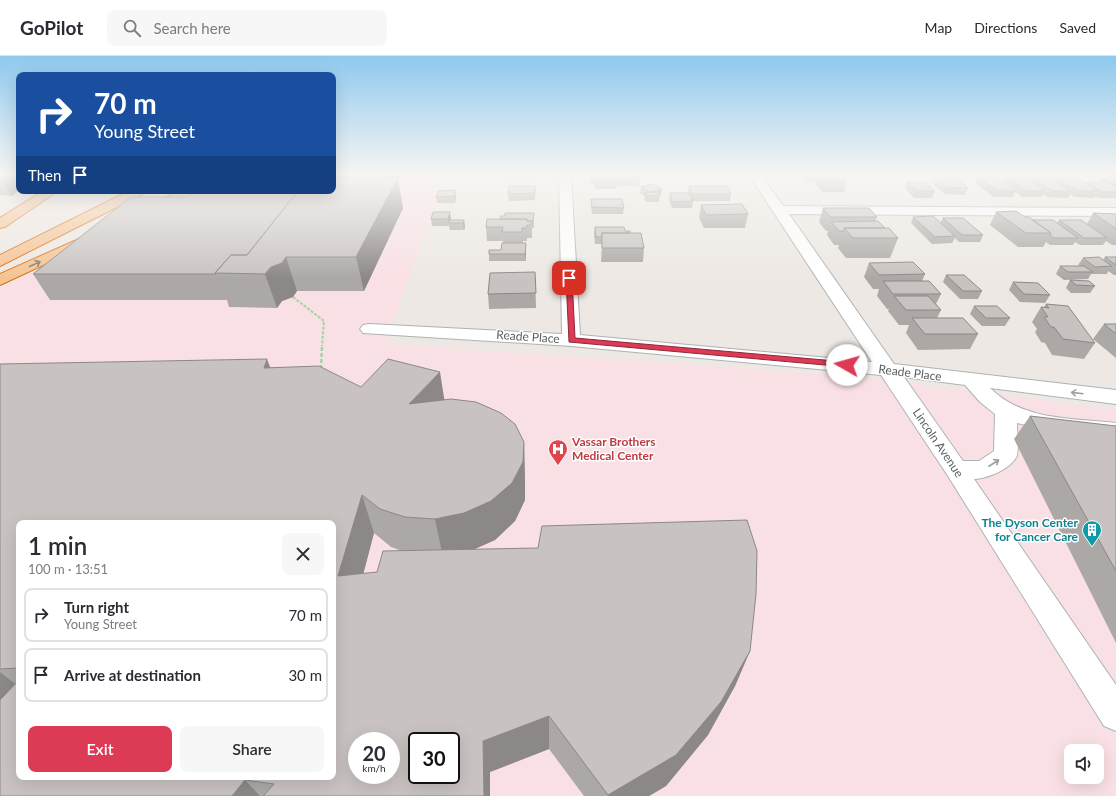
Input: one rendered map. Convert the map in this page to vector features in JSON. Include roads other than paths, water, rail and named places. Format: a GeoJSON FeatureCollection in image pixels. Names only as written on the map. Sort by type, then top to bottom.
{"type":"FeatureCollection","features":[{"type":"Feature","properties":{"kind":"highway"},"geometry":{"type":"LineString","coordinates":[[0,224],[23,210]]}},
{"type":"Feature","properties":{"kind":"highway"},"geometry":{"type":"LineString","coordinates":[[28,232],[74,210]]}},
{"type":"Feature","properties":{"kind":"highway"},"geometry":{"type":"LineString","coordinates":[[0,261],[102,210]]}},
{"type":"Feature","properties":{"kind":"highway"},"geometry":{"type":"LineString","coordinates":[[141,214],[151,210]]}},
{"type":"Feature","properties":{"kind":"highway"},"geometry":{"type":"LineString","coordinates":[[0,280],[106,231]]}},
{"type":"Feature","properties":{"kind":"street"},"geometry":{"type":"LineString","coordinates":[[566,210],[571,340]]}},
{"type":"Feature","properties":{"kind":"street"},"geometry":{"type":"LineString","coordinates":[[779,210],[1116,212]]}},
{"type":"Feature","properties":{"kind":"street","name":"Lincoln Avenue"},"geometry":{"type":"LineString","coordinates":[[779,210],[956,470],[1116,714]]}},
{"type":"Feature","properties":{"kind":"street","name":"Reade Place"},"geometry":{"type":"LineString","coordinates":[[368,329],[571,340],[834,363],[1116,397]]}},
{"type":"Feature","properties":{"kind":"street"},"geometry":{"type":"LineString","coordinates":[[972,380],[986,396],[1006,411],[1027,419],[1116,430]]}},
{"type":"Feature","properties":{"kind":"street"},"geometry":{"type":"LineString","coordinates":[[956,470],[984,470],[1006,455],[1006,411]]}},
{"type":"Feature","properties":{"kind":"place","name":"Vassar Brothers Medical Center"},"geometry":{"type":"Point","coordinates":[558,466]}},
{"type":"Feature","properties":{"kind":"place","name":"The Dyson Center for Cancer Care"},"geometry":{"type":"Point","coordinates":[1092,547]}}]}
